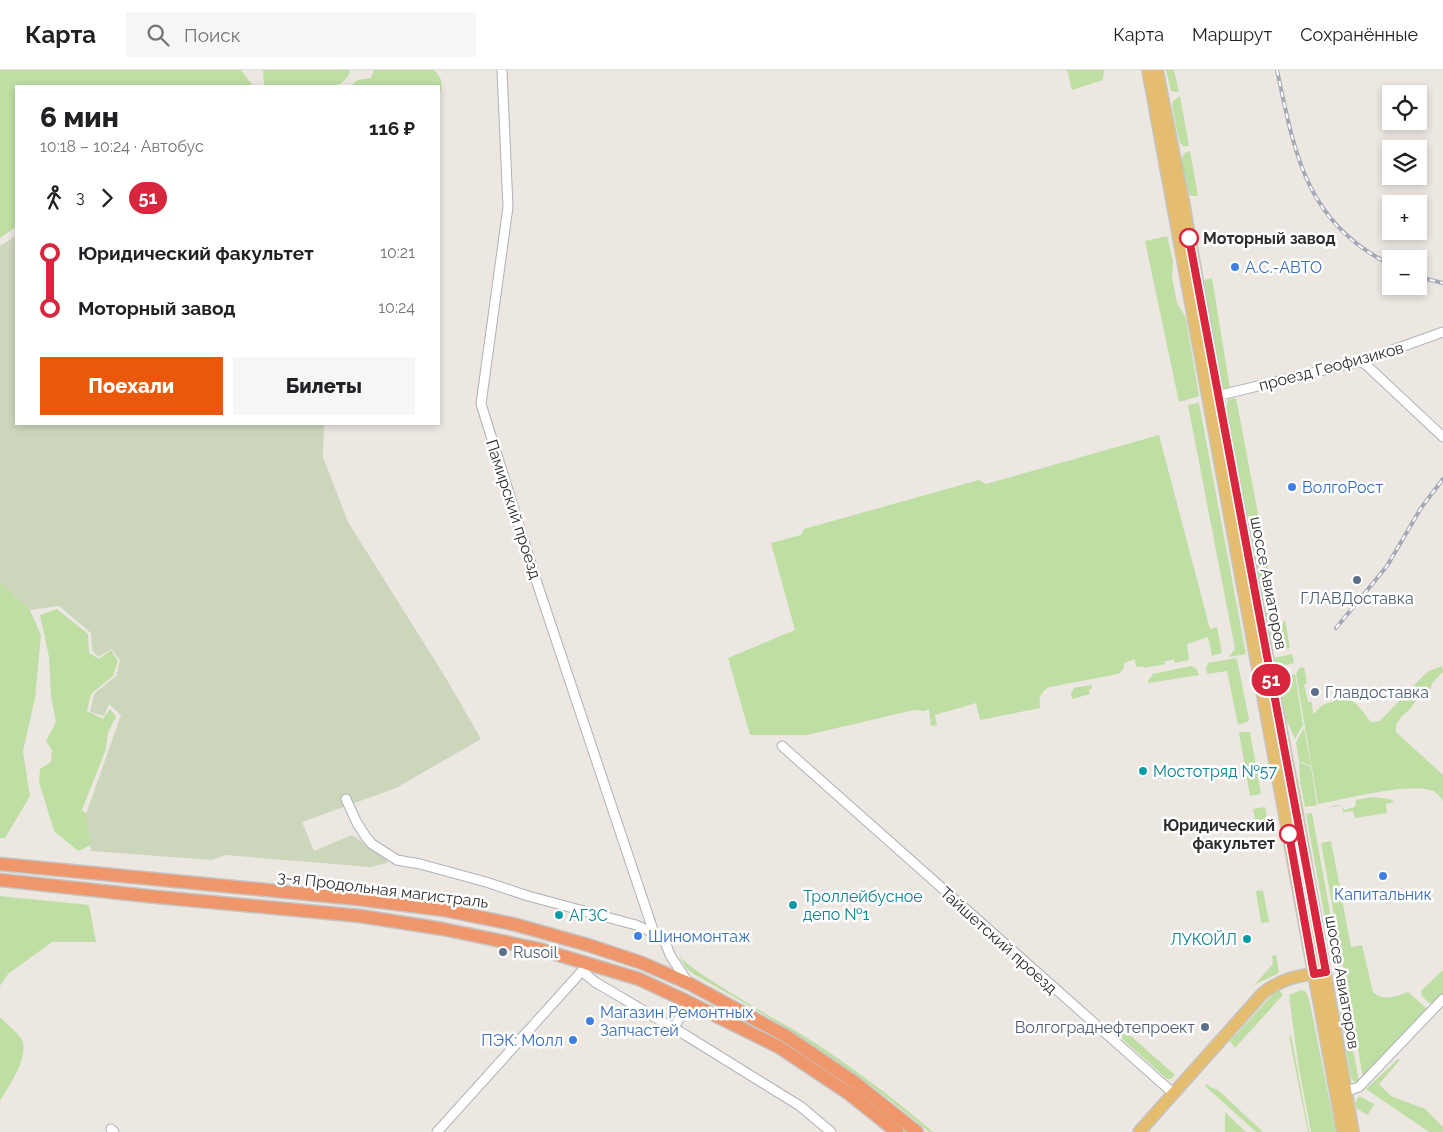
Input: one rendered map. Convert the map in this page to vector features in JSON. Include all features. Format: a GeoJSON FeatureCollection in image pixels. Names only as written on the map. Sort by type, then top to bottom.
{"type":"FeatureCollection","features":[{"type":"Feature","properties":{"kind":"highway","name":"3-я Продольная магистраль"},"geometry":{"type":"LineString","coordinates":[[0,864],[358,899],[444,910],[513,924],[588,945],[642,962],[690,984],[786,1036],[854,1082],[917,1132]]}},
{"type":"Feature","properties":{"kind":"highway","name":"3-я Продольная магистраль"},"geometry":{"type":"LineString","coordinates":[[0,880],[360,916],[443,928],[564,956],[639,979],[779,1047],[848,1092],[897,1132]]}},
{"type":"Feature","properties":{"kind":"highway"},"geometry":{"type":"LineString","coordinates":[[564,956],[582,972]]}},
{"type":"Feature","properties":{"kind":"main road","name":"шоссе Авиаторов"},"geometry":{"type":"LineString","coordinates":[[1148,70],[1213,396],[1320,973],[1353,1132]]}},
{"type":"Feature","properties":{"kind":"main road","name":"шоссе Авиаторов"},"geometry":{"type":"LineString","coordinates":[[1157,70],[1183,200],[1213,396]]}},
{"type":"Feature","properties":{"kind":"main road","name":"шоссе Авиаторов"},"geometry":{"type":"LineString","coordinates":[[1320,973],[1343,1132]]}},
{"type":"Feature","properties":{"kind":"main road"},"geometry":{"type":"LineString","coordinates":[[1139,1132],[1263,993],[1283,980],[1320,973]]}},
{"type":"Feature","properties":{"kind":"street","name":"Памирский проезд"},"geometry":{"type":"LineString","coordinates":[[502,70],[508,207],[480,404],[538,586],[654,933]]}},
{"type":"Feature","properties":{"kind":"street","name":"проезд Геофизиков"},"geometry":{"type":"LineString","coordinates":[[1213,396],[1362,360],[1443,332]]}},
{"type":"Feature","properties":{"kind":"street"},"geometry":{"type":"LineString","coordinates":[[1362,360],[1443,437]]}},
{"type":"Feature","properties":{"kind":"street","name":"Тайшетский проезд"},"geometry":{"type":"LineString","coordinates":[[782,746],[1173,1094]]}},
{"type":"Feature","properties":{"kind":"street"},"geometry":{"type":"LineString","coordinates":[[346,799],[356,823],[366,837],[372,844],[397,860],[420,864],[528,896],[636,924],[654,933],[665,942],[670,955],[690,984]]}},
{"type":"Feature","properties":{"kind":"street"},"geometry":{"type":"LineString","coordinates":[[437,1132],[550,1005],[582,972],[800,1106],[831,1132]]}},
{"type":"Feature","properties":{"kind":"street"},"geometry":{"type":"LineString","coordinates":[[674,1028],[688,1002]]}},
{"type":"Feature","properties":{"kind":"street"},"geometry":{"type":"LineString","coordinates":[[1346,1091],[1359,1087],[1441,1003]]}},
{"type":"Feature","properties":{"kind":"green space"},"geometry":{"type":"Polygon","coordinates":[[[0,70],[241,70],[252,85],[15,85],[15,228],[0,238],[0,70]]]}},
{"type":"Feature","properties":{"kind":"green space"},"geometry":{"type":"Polygon","coordinates":[[[263,70],[350,70],[345,80],[338,85],[264,85],[263,70]]]}},
{"type":"Feature","properties":{"kind":"green space"},"geometry":{"type":"Polygon","coordinates":[[[374,70],[434,70],[441,82],[441,92],[440,94],[440,85],[352,85],[357,80],[371,78],[374,70]]]}},
{"type":"Feature","properties":{"kind":"green space"},"geometry":{"type":"Polygon","coordinates":[[[1067,70],[1104,70],[1103,80],[1072,90],[1067,70]]]}},
{"type":"Feature","properties":{"kind":"green space"},"geometry":{"type":"Polygon","coordinates":[[[1166,70],[1174,70],[1179,92],[1171,91],[1166,70]]]}},
{"type":"Feature","properties":{"kind":"green space"},"geometry":{"type":"Polygon","coordinates":[[[1180,96],[1189,146],[1183,145],[1179,141],[1172,106],[1173,101],[1180,96]]]}},
{"type":"Feature","properties":{"kind":"green space"},"geometry":{"type":"Polygon","coordinates":[[[1190,151],[1198,196],[1191,196],[1189,194],[1181,158],[1186,152],[1190,151]]]}},
{"type":"Feature","properties":{"kind":"green space"},"geometry":{"type":"Polygon","coordinates":[[[1167,236],[1173,261],[1172,277],[1177,303],[1186,318],[1199,396],[1179,402],[1145,241],[1167,236]]]}},
{"type":"Feature","properties":{"kind":"green space"},"geometry":{"type":"Polygon","coordinates":[[[15,237],[15,425],[324,425],[323,457],[348,522],[444,675],[481,739],[396,788],[302,822],[314,851],[352,835],[387,859],[387,863],[371,867],[225,855],[212,860],[91,851],[86,814],[121,715],[109,704],[104,716],[90,712],[94,694],[116,676],[120,660],[111,649],[98,657],[92,650],[91,633],[59,606],[30,610],[0,582],[0,246],[15,237]]]}},
{"type":"Feature","properties":{"kind":"green space"},"geometry":{"type":"Polygon","coordinates":[[[1212,278],[1230,388],[1222,390],[1204,280],[1212,278]]]}},
{"type":"Feature","properties":{"kind":"green space"},"geometry":{"type":"Polygon","coordinates":[[[1236,398],[1259,519],[1247,521],[1226,409],[1228,399],[1236,398]]]}},
{"type":"Feature","properties":{"kind":"green space"},"geometry":{"type":"Polygon","coordinates":[[[1199,403],[1246,654],[1229,657],[1235,649],[1188,405],[1199,403]]]}},
{"type":"Feature","properties":{"kind":"green space"},"geometry":{"type":"Polygon","coordinates":[[[1159,435],[1210,629],[1217,627],[1222,653],[1212,656],[1208,637],[1187,644],[1189,660],[1175,663],[1174,660],[1164,661],[1165,664],[1144,668],[1143,666],[1136,667],[1135,659],[1124,663],[1123,669],[1118,674],[1050,687],[1041,695],[1040,708],[980,720],[976,703],[935,715],[937,725],[931,726],[929,709],[924,711],[914,710],[807,735],[750,735],[728,658],[795,630],[771,543],[801,535],[804,529],[979,480],[986,484],[1159,435]]]}},
{"type":"Feature","properties":{"kind":"green space"},"geometry":{"type":"Polygon","coordinates":[[[1258,525],[1261,529],[1277,617],[1275,621],[1266,622],[1250,530],[1258,525]]]}},
{"type":"Feature","properties":{"kind":"green space"},"geometry":{"type":"Polygon","coordinates":[[[0,582],[30,610],[41,635],[35,698],[23,751],[30,796],[5,838],[0,838],[0,582]]]}},
{"type":"Feature","properties":{"kind":"green space"},"geometry":{"type":"Polygon","coordinates":[[[57,609],[88,634],[89,653],[99,659],[111,650],[118,661],[113,676],[91,694],[87,711],[103,719],[110,709],[116,717],[108,732],[106,749],[82,810],[91,817],[94,844],[78,851],[54,831],[39,782],[40,769],[51,762],[52,750],[46,741],[56,722],[51,696],[49,657],[40,615],[57,609]]]}},
{"type":"Feature","properties":{"kind":"green space"},"geometry":{"type":"Polygon","coordinates":[[[1285,620],[1290,648],[1273,651],[1269,629],[1281,626],[1285,620]]]}},
{"type":"Feature","properties":{"kind":"green space"},"geometry":{"type":"Polygon","coordinates":[[[1292,654],[1294,663],[1286,665],[1288,675],[1295,674],[1303,725],[1295,739],[1286,719],[1274,658],[1292,654]]]}},
{"type":"Feature","properties":{"kind":"green space"},"geometry":{"type":"Polygon","coordinates":[[[1236,658],[1249,719],[1247,722],[1238,725],[1227,671],[1207,674],[1206,668],[1208,663],[1236,658]]]}},
{"type":"Feature","properties":{"kind":"green space"},"geometry":{"type":"Polygon","coordinates":[[[1191,666],[1196,668],[1199,675],[1149,683],[1148,681],[1153,674],[1191,666]]]}},
{"type":"Feature","properties":{"kind":"green space"},"geometry":{"type":"Polygon","coordinates":[[[1442,666],[1443,672],[1432,683],[1431,688],[1425,693],[1421,693],[1411,708],[1401,717],[1396,725],[1396,732],[1443,775],[1443,801],[1435,792],[1412,788],[1378,792],[1318,804],[1296,674],[1299,668],[1304,667],[1307,683],[1304,685],[1308,702],[1312,702],[1313,713],[1325,704],[1344,698],[1356,704],[1371,722],[1380,721],[1427,672],[1442,666]]]}},
{"type":"Feature","properties":{"kind":"green space"},"geometry":{"type":"Polygon","coordinates":[[[1091,685],[1090,694],[1072,699],[1071,694],[1074,688],[1091,685]]]}},
{"type":"Feature","properties":{"kind":"green space"},"geometry":{"type":"Polygon","coordinates":[[[1304,728],[1311,766],[1299,761],[1296,742],[1304,728]]]}},
{"type":"Feature","properties":{"kind":"green space"},"geometry":{"type":"Polygon","coordinates":[[[1239,732],[1250,732],[1261,794],[1250,796],[1239,732]]]}},
{"type":"Feature","properties":{"kind":"green space"},"geometry":{"type":"Polygon","coordinates":[[[1299,762],[1311,767],[1317,805],[1305,807],[1300,782],[1299,762]]]}},
{"type":"Feature","properties":{"kind":"green space"},"geometry":{"type":"Polygon","coordinates":[[[1372,797],[1389,799],[1395,802],[1386,804],[1387,813],[1355,818],[1353,811],[1343,812],[1342,805],[1344,810],[1355,807],[1356,800],[1372,797]]]}},
{"type":"Feature","properties":{"kind":"green space"},"geometry":{"type":"Polygon","coordinates":[[[1265,807],[1269,828],[1257,830],[1253,809],[1265,807]]]}},
{"type":"Feature","properties":{"kind":"green space"},"geometry":{"type":"Polygon","coordinates":[[[1312,813],[1331,918],[1325,919],[1306,814],[1312,813]]]}},
{"type":"Feature","properties":{"kind":"green space"},"geometry":{"type":"Polygon","coordinates":[[[1331,841],[1351,947],[1362,945],[1373,992],[1381,997],[1385,997],[1408,992],[1426,1010],[1363,1077],[1321,843],[1331,841]]]}},
{"type":"Feature","properties":{"kind":"green space"},"geometry":{"type":"Polygon","coordinates":[[[1263,890],[1269,922],[1261,923],[1256,891],[1263,890]]]}},
{"type":"Feature","properties":{"kind":"green space"},"geometry":{"type":"Polygon","coordinates":[[[0,896],[89,905],[96,942],[52,942],[8,974],[0,986],[0,896]]]}},
{"type":"Feature","properties":{"kind":"green space"},"geometry":{"type":"Polygon","coordinates":[[[679,955],[708,979],[835,1056],[933,1132],[929,1132],[902,1109],[845,1067],[787,1029],[695,975],[686,968],[679,955]]]}},
{"type":"Feature","properties":{"kind":"green space"},"geometry":{"type":"Polygon","coordinates":[[[1276,955],[1279,973],[1254,985],[1273,964],[1272,956],[1276,955]]]}},
{"type":"Feature","properties":{"kind":"green space"},"geometry":{"type":"Polygon","coordinates":[[[1443,970],[1443,994],[1434,1003],[1429,1003],[1422,996],[1421,991],[1443,970]]]}},
{"type":"Feature","properties":{"kind":"green space"},"geometry":{"type":"Polygon","coordinates":[[[1279,990],[1283,995],[1235,1048],[1230,1041],[1273,994],[1279,990]]]}},
{"type":"Feature","properties":{"kind":"green space"},"geometry":{"type":"Polygon","coordinates":[[[1301,990],[1305,991],[1309,999],[1336,1132],[1311,1132],[1298,1063],[1289,995],[1301,990]]]}},
{"type":"Feature","properties":{"kind":"green space"},"geometry":{"type":"Polygon","coordinates":[[[1343,996],[1359,1081],[1357,1085],[1351,1078],[1337,997],[1343,996]]]}},
{"type":"Feature","properties":{"kind":"green space"},"geometry":{"type":"Polygon","coordinates":[[[0,1017],[22,1040],[23,1055],[13,1080],[0,1101],[0,1017]]]}},
{"type":"Feature","properties":{"kind":"green space"},"geometry":{"type":"Polygon","coordinates":[[[1122,1030],[1175,1075],[1171,1079],[1167,1079],[1120,1037],[1122,1030]]]}},
{"type":"Feature","properties":{"kind":"green space"},"geometry":{"type":"Polygon","coordinates":[[[1291,1035],[1309,1132],[1289,1036],[1291,1035]]]}},
{"type":"Feature","properties":{"kind":"green space"},"geometry":{"type":"Polygon","coordinates":[[[1398,1059],[1400,1060],[1379,1084],[1391,1096],[1425,1109],[1443,1127],[1443,1132],[1429,1132],[1366,1089],[1398,1059]]]}},
{"type":"Feature","properties":{"kind":"green space"},"geometry":{"type":"Polygon","coordinates":[[[1207,1084],[1218,1090],[1263,1132],[1256,1132],[1205,1086],[1207,1084]]]}},
{"type":"Feature","properties":{"kind":"green space"},"geometry":{"type":"Polygon","coordinates":[[[1358,1097],[1374,1104],[1368,1115],[1357,1109],[1355,1104],[1358,1097]]]}},
{"type":"Feature","properties":{"kind":"green space"},"geometry":{"type":"Polygon","coordinates":[[[1225,1112],[1246,1132],[1225,1132],[1225,1112]]]}},
{"type":"Feature","properties":{"kind":"railway"},"geometry":{"type":"LineString","coordinates":[[1277,70],[1290,130],[1309,184],[1322,207],[1340,229],[1362,248],[1382,260]]}},
{"type":"Feature","properties":{"kind":"railway"},"geometry":{"type":"LineString","coordinates":[[1427,279],[1443,283]]}},
{"type":"Feature","properties":{"kind":"railway"},"geometry":{"type":"LineString","coordinates":[[1336,628],[1387,566],[1421,508],[1443,479]]}},
{"type":"Feature","properties":{"kind":"bus line","name":"51"},"geometry":{"type":"LineString","coordinates":[[1189,238],[1326,972],[1314,974],[1289,834]]}},
{"type":"Feature","properties":{"kind":"place","name":"Моторный завод"},"geometry":{"type":"Point","coordinates":[1189,238]}},
{"type":"Feature","properties":{"kind":"place","name":"А.С.-АВТО"},"geometry":{"type":"Point","coordinates":[1235,267]}},
{"type":"Feature","properties":{"kind":"place","name":"ВолгоРост"},"geometry":{"type":"Point","coordinates":[1292,487]}},
{"type":"Feature","properties":{"kind":"place","name":"ГЛАВДоставка"},"geometry":{"type":"Point","coordinates":[1357,580]}},
{"type":"Feature","properties":{"kind":"place","name":"Главдоставка"},"geometry":{"type":"Point","coordinates":[1315,692]}},
{"type":"Feature","properties":{"kind":"place","name":"Мостотряд №57"},"geometry":{"type":"Point","coordinates":[1143,771]}},
{"type":"Feature","properties":{"kind":"place","name":"Юридический факультет"},"geometry":{"type":"Point","coordinates":[1289,834]}},
{"type":"Feature","properties":{"kind":"place","name":"Капитальник"},"geometry":{"type":"Point","coordinates":[1383,876]}},
{"type":"Feature","properties":{"kind":"place","name":"Троллейбусное депо №1"},"geometry":{"type":"Point","coordinates":[793,905]}},
{"type":"Feature","properties":{"kind":"place","name":"АГЗС"},"geometry":{"type":"Point","coordinates":[559,915]}},
{"type":"Feature","properties":{"kind":"place","name":"Шиномонтаж"},"geometry":{"type":"Point","coordinates":[638,936]}},
{"type":"Feature","properties":{"kind":"place","name":"ЛУКОЙЛ"},"geometry":{"type":"Point","coordinates":[1247,939]}},
{"type":"Feature","properties":{"kind":"place","name":"Rusoil"},"geometry":{"type":"Point","coordinates":[503,952]}},
{"type":"Feature","properties":{"kind":"place","name":"Магазин Ремонтных Запчастей"},"geometry":{"type":"Point","coordinates":[590,1021]}},
{"type":"Feature","properties":{"kind":"place","name":"Волгограднефтепроект"},"geometry":{"type":"Point","coordinates":[1205,1027]}},
{"type":"Feature","properties":{"kind":"place","name":"ПЭК: Молл"},"geometry":{"type":"Point","coordinates":[573,1040]}}]}
